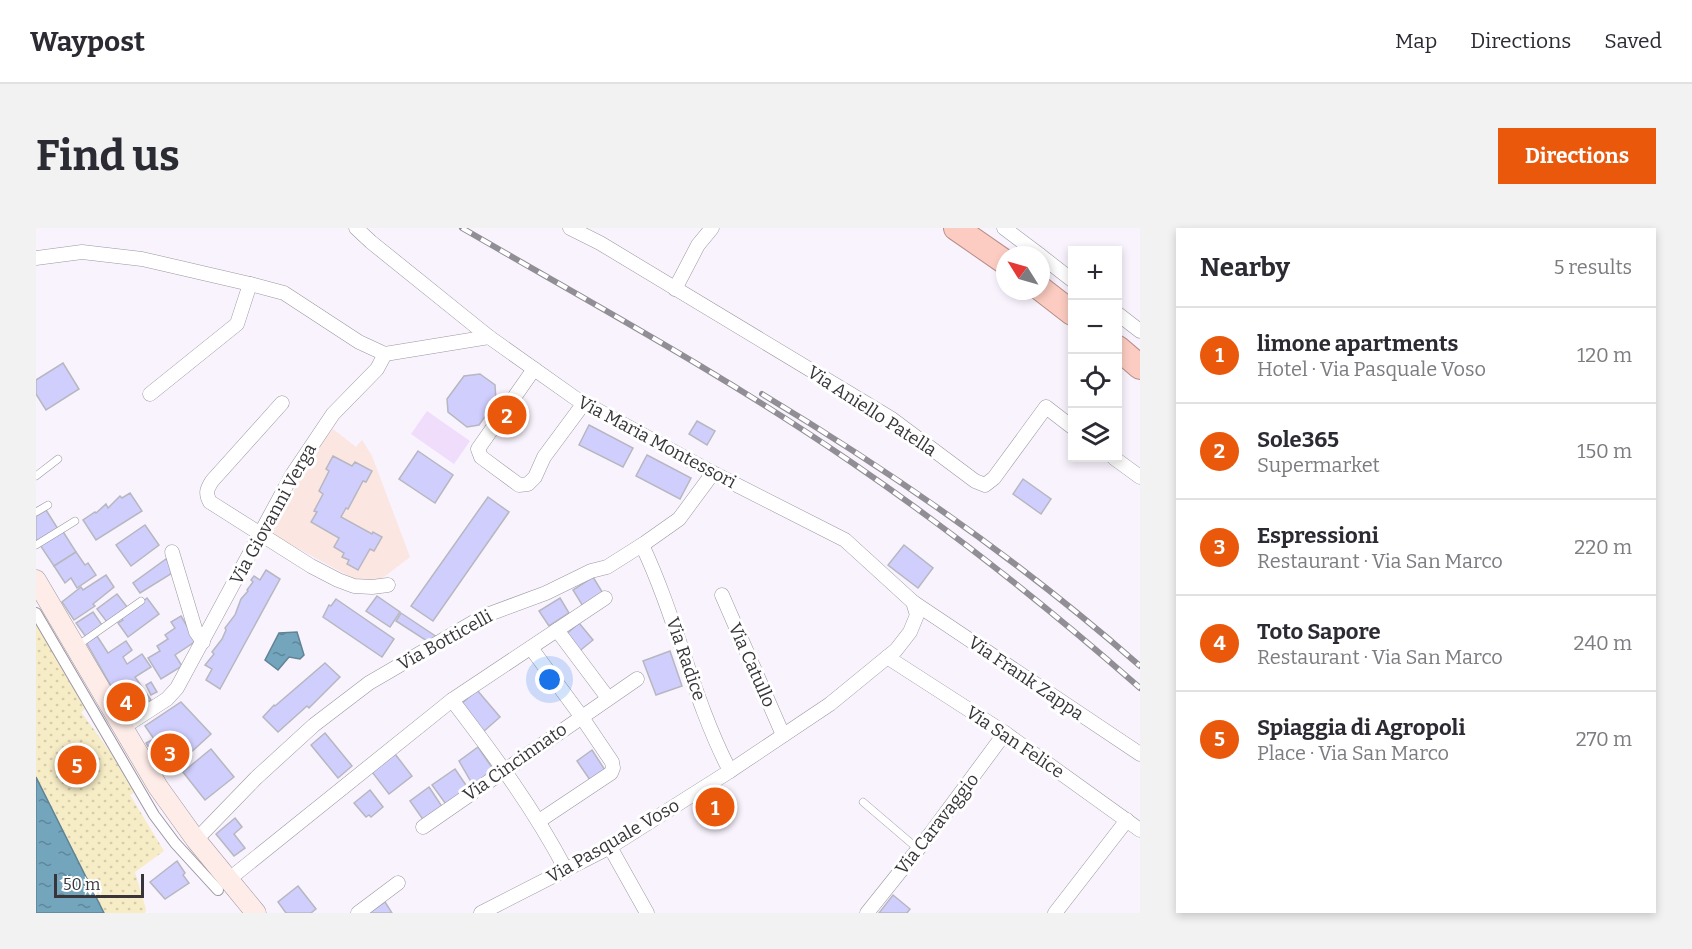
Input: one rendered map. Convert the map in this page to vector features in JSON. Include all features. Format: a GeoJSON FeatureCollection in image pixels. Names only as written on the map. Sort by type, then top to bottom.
{"type":"FeatureCollection","features":[{"type":"Feature","properties":{"kind":"highway"},"geometry":{"type":"LineString","coordinates":[[956,228],[996,256]]}},
{"type":"Feature","properties":{"kind":"highway"},"geometry":{"type":"LineString","coordinates":[[1050,296],[1068,309]]}},
{"type":"Feature","properties":{"kind":"highway"},"geometry":{"type":"LineString","coordinates":[[1122,351],[1140,367]]}},
{"type":"Feature","properties":{"kind":"main road"},"geometry":{"type":"LineString","coordinates":[[36,580],[158,787],[196,840],[223,885],[255,913]]}},
{"type":"Feature","properties":{"kind":"street","name":"Via Maria Montessori"},"geometry":{"type":"LineString","coordinates":[[356,228],[489,337],[584,403],[713,473],[846,540],[913,602]]}},
{"type":"Feature","properties":{"kind":"street","name":"Via Aniello Patella"},"geometry":{"type":"LineString","coordinates":[[570,228],[600,243],[892,419],[975,482],[986,485],[994,478],[1046,407],[1068,424]]}},
{"type":"Feature","properties":{"kind":"street"},"geometry":{"type":"LineString","coordinates":[[675,289],[698,245],[712,228]]}},
{"type":"Feature","properties":{"kind":"street"},"geometry":{"type":"LineString","coordinates":[[1004,228],[1027,246]]}},
{"type":"Feature","properties":{"kind":"street"},"geometry":{"type":"LineString","coordinates":[[36,258],[82,252],[142,260],[284,293],[358,342],[385,354],[489,337]]}},
{"type":"Feature","properties":{"kind":"street"},"geometry":{"type":"LineString","coordinates":[[1050,264],[1068,277]]}},
{"type":"Feature","properties":{"kind":"street"},"geometry":{"type":"LineString","coordinates":[[150,394],[237,324],[250,284]]}},
{"type":"Feature","properties":{"kind":"street"},"geometry":{"type":"LineString","coordinates":[[1122,317],[1140,331]]}},
{"type":"Feature","properties":{"kind":"street","name":"Via Giovanni Verga"},"geometry":{"type":"LineString","coordinates":[[122,728],[167,699],[177,688],[292,475],[333,414],[377,369],[385,354]]}},
{"type":"Feature","properties":{"kind":"street"},"geometry":{"type":"LineString","coordinates":[[534,369],[478,449],[481,457],[519,485],[528,484],[535,477],[544,457],[584,403]]}},
{"type":"Feature","properties":{"kind":"street"},"geometry":{"type":"LineString","coordinates":[[282,403],[212,481],[207,488],[210,502],[311,566],[338,580],[372,587],[388,585]]}},
{"type":"Feature","properties":{"kind":"street"},"geometry":{"type":"LineString","coordinates":[[1119,462],[1140,477]]}},
{"type":"Feature","properties":{"kind":"street","name":"Via Botticelli"},"geometry":{"type":"LineString","coordinates":[[196,840],[256,778],[314,725],[369,683],[484,616],[546,593],[591,571],[607,567],[679,519],[713,473]]}},
{"type":"Feature","properties":{"kind":"street","name":"Via Radice"},"geometry":{"type":"LineString","coordinates":[[642,545],[674,624],[716,743],[730,771]]}},
{"type":"Feature","properties":{"kind":"street"},"geometry":{"type":"LineString","coordinates":[[172,552],[196,632],[203,642]]}},
{"type":"Feature","properties":{"kind":"street","name":"Via Catullo"},"geometry":{"type":"LineString","coordinates":[[722,595],[783,735]]}},
{"type":"Feature","properties":{"kind":"street"},"geometry":{"type":"LineString","coordinates":[[36,613],[154,815],[175,843],[223,885],[452,700],[605,598]]}},
{"type":"Feature","properties":{"kind":"street"},"geometry":{"type":"LineString","coordinates":[[887,657],[910,632],[917,615],[913,602]]}},
{"type":"Feature","properties":{"kind":"street","name":"Via Frank Zappa"},"geometry":{"type":"LineString","coordinates":[[913,602],[1140,754]]}},
{"type":"Feature","properties":{"kind":"street"},"geometry":{"type":"LineString","coordinates":[[557,630],[608,698]]}},
{"type":"Feature","properties":{"kind":"street"},"geometry":{"type":"LineString","coordinates":[[531,648],[582,716],[612,762],[613,768],[611,773],[539,821]]}},
{"type":"Feature","properties":{"kind":"street","name":"Via Pasquale Voso"},"geometry":{"type":"LineString","coordinates":[[481,913],[610,847],[830,704],[887,657]]}},
{"type":"Feature","properties":{"kind":"street","name":"Via San Felice"},"geometry":{"type":"LineString","coordinates":[[887,657],[1005,733],[1140,830]]}},
{"type":"Feature","properties":{"kind":"street","name":"Via Cincinnato"},"geometry":{"type":"LineString","coordinates":[[423,827],[637,679]]}},
{"type":"Feature","properties":{"kind":"street"},"geometry":{"type":"LineString","coordinates":[[452,700],[505,769],[539,821],[566,870]]}},
{"type":"Feature","properties":{"kind":"street","name":"Via Caravaggio"},"geometry":{"type":"LineString","coordinates":[[867,913],[1005,733]]}},
{"type":"Feature","properties":{"kind":"street"},"geometry":{"type":"LineString","coordinates":[[1055,913],[1127,820]]}},
{"type":"Feature","properties":{"kind":"street"},"geometry":{"type":"LineString","coordinates":[[610,847],[647,913]]}},
{"type":"Feature","properties":{"kind":"street"},"geometry":{"type":"LineString","coordinates":[[358,913],[398,883]]}},
{"type":"Feature","properties":{"kind":"lane"},"geometry":{"type":"LineString","coordinates":[[36,476],[58,459]]}},
{"type":"Feature","properties":{"kind":"lane"},"geometry":{"type":"LineString","coordinates":[[36,512],[48,505]]}},
{"type":"Feature","properties":{"kind":"lane"},"geometry":{"type":"LineString","coordinates":[[36,545],[75,521]]}},
{"type":"Feature","properties":{"kind":"lane"},"geometry":{"type":"LineString","coordinates":[[75,647],[141,601]]}},
{"type":"Feature","properties":{"kind":"lane"},"geometry":{"type":"LineString","coordinates":[[863,802],[918,849]]}},
{"type":"Feature","properties":{"kind":"shaded area"},"geometry":{"type":"Polygon","coordinates":[[[427,411],[470,441],[454,464],[411,434],[427,411]]]}},
{"type":"Feature","properties":{"kind":"shaded area"},"geometry":{"type":"Polygon","coordinates":[[[333,429],[356,447],[362,440],[372,456],[410,557],[376,583],[354,579],[270,533],[321,443],[333,429]]]}},
{"type":"Feature","properties":{"kind":"sand"},"geometry":{"type":"Polygon","coordinates":[[[36,624],[85,709],[81,712],[111,753],[134,793],[130,795],[164,851],[135,872],[146,909],[145,913],[104,913],[36,776],[36,624]]]}},
{"type":"Feature","properties":{"kind":"water"},"geometry":{"type":"Polygon","coordinates":[[[297,632],[304,655],[300,659],[289,657],[278,670],[265,660],[279,633],[297,632]]]}},
{"type":"Feature","properties":{"kind":"water"},"geometry":{"type":"Polygon","coordinates":[[[36,777],[104,913],[36,913],[36,777]]]}},
{"type":"Feature","properties":{"kind":"building"},"geometry":{"type":"Polygon","coordinates":[[[63,363],[79,389],[46,410],[36,394],[36,380],[63,363]]]}},
{"type":"Feature","properties":{"kind":"building"},"geometry":{"type":"Polygon","coordinates":[[[480,374],[495,385],[496,401],[479,425],[467,427],[448,412],[447,399],[464,376],[480,374]]]}},
{"type":"Feature","properties":{"kind":"building"},"geometry":{"type":"Polygon","coordinates":[[[697,421],[715,431],[707,445],[689,434],[697,421]]]}},
{"type":"Feature","properties":{"kind":"building"},"geometry":{"type":"Polygon","coordinates":[[[589,425],[633,448],[623,467],[579,445],[589,425]]]}},
{"type":"Feature","properties":{"kind":"building"},"geometry":{"type":"Polygon","coordinates":[[[418,451],[453,475],[435,503],[399,479],[418,451]]]}},
{"type":"Feature","properties":{"kind":"building"},"geometry":{"type":"Polygon","coordinates":[[[647,455],[691,478],[680,499],[636,476],[647,455]]]}},
{"type":"Feature","properties":{"kind":"building"},"geometry":{"type":"Polygon","coordinates":[[[333,456],[352,466],[355,462],[372,471],[366,482],[363,481],[348,509],[346,508],[341,517],[382,537],[374,551],[370,549],[358,570],[347,564],[349,560],[342,557],[344,553],[334,547],[339,538],[311,522],[323,494],[319,491],[329,471],[326,469],[333,456]]]}},
{"type":"Feature","properties":{"kind":"building"},"geometry":{"type":"Polygon","coordinates":[[[1023,479],[1051,499],[1041,514],[1013,494],[1023,479]]]}},
{"type":"Feature","properties":{"kind":"building"},"geometry":{"type":"Polygon","coordinates":[[[130,493],[142,511],[96,540],[83,520],[106,504],[108,508],[120,496],[122,498],[130,493]]]}},
{"type":"Feature","properties":{"kind":"building"},"geometry":{"type":"Polygon","coordinates":[[[488,497],[509,512],[433,621],[411,606],[488,497]]]}},
{"type":"Feature","properties":{"kind":"building"},"geometry":{"type":"Polygon","coordinates":[[[46,510],[58,529],[36,542],[36,516],[46,510]]]}},
{"type":"Feature","properties":{"kind":"building"},"geometry":{"type":"Polygon","coordinates":[[[145,525],[159,545],[131,566],[116,545],[145,525]]]}},
{"type":"Feature","properties":{"kind":"building"},"geometry":{"type":"Polygon","coordinates":[[[62,530],[76,552],[54,566],[40,545],[62,530]]]}},
{"type":"Feature","properties":{"kind":"building"},"geometry":{"type":"Polygon","coordinates":[[[904,545],[933,568],[918,588],[888,565],[904,545]]]}},
{"type":"Feature","properties":{"kind":"building"},"geometry":{"type":"Polygon","coordinates":[[[76,552],[85,565],[88,563],[96,575],[77,588],[71,578],[65,583],[54,566],[76,552]]]}},
{"type":"Feature","properties":{"kind":"building"},"geometry":{"type":"Polygon","coordinates":[[[166,559],[174,572],[140,593],[133,583],[166,559]]]}},
{"type":"Feature","properties":{"kind":"building"},"geometry":{"type":"Polygon","coordinates":[[[266,570],[280,579],[220,689],[206,680],[212,669],[205,665],[214,654],[212,652],[222,639],[225,628],[253,582],[251,580],[254,576],[260,580],[266,570]]]}},
{"type":"Feature","properties":{"kind":"building"},"geometry":{"type":"Polygon","coordinates":[[[106,575],[114,587],[93,604],[95,606],[74,620],[62,602],[81,587],[83,590],[106,575]]]}},
{"type":"Feature","properties":{"kind":"building"},"geometry":{"type":"Polygon","coordinates":[[[593,577],[604,595],[584,608],[573,590],[593,577]]]}},
{"type":"Feature","properties":{"kind":"building"},"geometry":{"type":"Polygon","coordinates":[[[117,594],[128,608],[107,622],[97,609],[117,594]]]}},
{"type":"Feature","properties":{"kind":"building"},"geometry":{"type":"Polygon","coordinates":[[[377,596],[400,612],[390,627],[366,611],[377,596]]]}},
{"type":"Feature","properties":{"kind":"building"},"geometry":{"type":"Polygon","coordinates":[[[147,598],[159,614],[128,637],[118,623],[123,620],[121,618],[147,598]]]}},
{"type":"Feature","properties":{"kind":"building"},"geometry":{"type":"Polygon","coordinates":[[[560,598],[569,613],[549,626],[539,611],[560,598]]]}},
{"type":"Feature","properties":{"kind":"building"},"geometry":{"type":"Polygon","coordinates":[[[336,599],[394,639],[382,657],[323,617],[329,605],[331,606],[336,599]]]}},
{"type":"Feature","properties":{"kind":"building"},"geometry":{"type":"Polygon","coordinates":[[[93,612],[102,625],[86,637],[76,623],[93,612]]]}},
{"type":"Feature","properties":{"kind":"building"},"geometry":{"type":"Polygon","coordinates":[[[401,613],[440,639],[430,643],[396,621],[401,613]]]}},
{"type":"Feature","properties":{"kind":"building"},"geometry":{"type":"Polygon","coordinates":[[[181,616],[196,641],[175,655],[182,666],[161,679],[148,658],[160,651],[157,646],[168,639],[165,635],[175,628],[171,622],[181,616]]]}},
{"type":"Feature","properties":{"kind":"building"},"geometry":{"type":"Polygon","coordinates":[[[579,623],[593,640],[577,653],[563,637],[579,623]]]}},
{"type":"Feature","properties":{"kind":"building"},"geometry":{"type":"Polygon","coordinates":[[[97,636],[108,653],[126,641],[132,650],[123,657],[127,664],[142,654],[151,667],[135,677],[151,700],[127,714],[86,642],[97,636]]]}},
{"type":"Feature","properties":{"kind":"building"},"geometry":{"type":"Polygon","coordinates":[[[670,651],[682,686],[656,695],[643,661],[670,651]]]}},
{"type":"Feature","properties":{"kind":"building"},"geometry":{"type":"Polygon","coordinates":[[[325,663],[340,677],[309,708],[307,706],[278,732],[263,717],[274,705],[325,663]]]}},
{"type":"Feature","properties":{"kind":"building"},"geometry":{"type":"Polygon","coordinates":[[[151,682],[157,692],[151,695],[146,685],[151,682]]]}},
{"type":"Feature","properties":{"kind":"building"},"geometry":{"type":"Polygon","coordinates":[[[477,690],[500,717],[483,732],[460,705],[477,690]]]}},
{"type":"Feature","properties":{"kind":"building"},"geometry":{"type":"Polygon","coordinates":[[[181,702],[211,734],[175,767],[165,773],[146,743],[154,739],[145,726],[181,702]]]}},
{"type":"Feature","properties":{"kind":"building"},"geometry":{"type":"Polygon","coordinates":[[[325,733],[352,766],[338,778],[311,745],[325,733]]]}},
{"type":"Feature","properties":{"kind":"building"},"geometry":{"type":"Polygon","coordinates":[[[478,747],[495,772],[474,787],[459,761],[478,747]]]}},
{"type":"Feature","properties":{"kind":"building"},"geometry":{"type":"Polygon","coordinates":[[[211,749],[234,777],[205,800],[183,772],[211,749]]]}},
{"type":"Feature","properties":{"kind":"building"},"geometry":{"type":"Polygon","coordinates":[[[592,750],[605,770],[590,780],[577,761],[592,750]]]}},
{"type":"Feature","properties":{"kind":"building"},"geometry":{"type":"Polygon","coordinates":[[[395,754],[412,776],[389,794],[372,772],[395,754]]]}},
{"type":"Feature","properties":{"kind":"building"},"geometry":{"type":"Polygon","coordinates":[[[455,769],[470,791],[448,807],[432,785],[455,769]]]}},
{"type":"Feature","properties":{"kind":"building"},"geometry":{"type":"Polygon","coordinates":[[[429,787],[443,808],[424,821],[410,801],[429,787]]]}},
{"type":"Feature","properties":{"kind":"building"},"geometry":{"type":"Polygon","coordinates":[[[370,790],[383,807],[371,817],[369,815],[366,817],[354,803],[370,790]]]}},
{"type":"Feature","properties":{"kind":"building"},"geometry":{"type":"Polygon","coordinates":[[[235,818],[242,827],[234,834],[245,848],[234,856],[216,834],[235,818]]]}},
{"type":"Feature","properties":{"kind":"building"},"geometry":{"type":"Polygon","coordinates":[[[177,861],[189,883],[165,899],[150,882],[177,861]]]}},
{"type":"Feature","properties":{"kind":"building"},"geometry":{"type":"Polygon","coordinates":[[[298,886],[316,909],[311,913],[286,913],[278,902],[298,886]]]}},
{"type":"Feature","properties":{"kind":"building"},"geometry":{"type":"Polygon","coordinates":[[[893,895],[910,909],[907,913],[879,913],[893,895]]]}},
{"type":"Feature","properties":{"kind":"building"},"geometry":{"type":"Polygon","coordinates":[[[385,902],[392,913],[369,913],[385,902]]]}},
{"type":"Feature","properties":{"kind":"railway"},"geometry":{"type":"LineString","coordinates":[[462,228],[708,370],[804,430],[926,515],[999,570],[1140,688]]}},
{"type":"Feature","properties":{"kind":"railway"},"geometry":{"type":"LineString","coordinates":[[762,394],[812,424],[957,521],[1050,591],[1140,666]]}},
{"type":"Feature","properties":{"kind":"place","name":"Sole365"},"geometry":{"type":"Point","coordinates":[507,415]}},
{"type":"Feature","properties":{"kind":"place","name":"Toto Sapore"},"geometry":{"type":"Point","coordinates":[126,702]}},
{"type":"Feature","properties":{"kind":"place","name":"Espressioni"},"geometry":{"type":"Point","coordinates":[170,753]}},
{"type":"Feature","properties":{"kind":"place","name":"Spiaggia di Agropoli"},"geometry":{"type":"Point","coordinates":[77,765]}},
{"type":"Feature","properties":{"kind":"place","name":"limone apartments"},"geometry":{"type":"Point","coordinates":[715,807]}}]}
